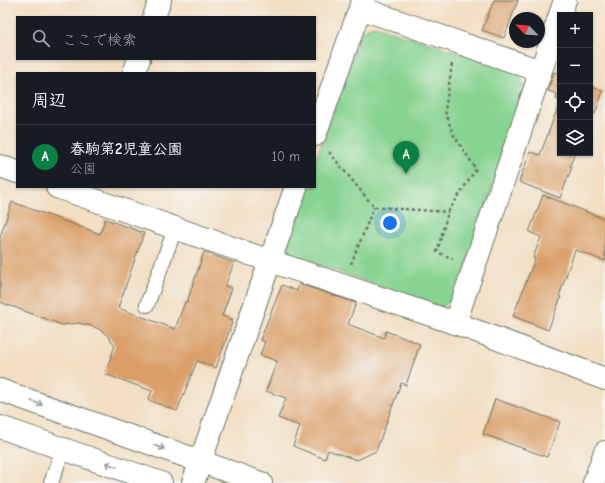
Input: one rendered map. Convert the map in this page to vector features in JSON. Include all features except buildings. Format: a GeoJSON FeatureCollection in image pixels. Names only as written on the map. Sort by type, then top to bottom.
{"type":"FeatureCollection","features":[{"type":"Feature","properties":{"kind":"street"},"geometry":{"type":"LineString","coordinates":[[154,16],[160,0]]}},
{"type":"Feature","properties":{"kind":"street"},"geometry":{"type":"LineString","coordinates":[[455,323],[565,0]]}},
{"type":"Feature","properties":{"kind":"street"},"geometry":{"type":"LineString","coordinates":[[316,131],[361,4],[456,42],[540,71]]}},
{"type":"Feature","properties":{"kind":"street"},"geometry":{"type":"LineString","coordinates":[[134,72],[139,60]]}},
{"type":"Feature","properties":{"kind":"street"},"geometry":{"type":"LineString","coordinates":[[0,166],[16,172]]}},
{"type":"Feature","properties":{"kind":"street"},"geometry":{"type":"LineString","coordinates":[[63,188],[92,193],[175,229],[455,323],[605,379]]}},
{"type":"Feature","properties":{"kind":"street"},"geometry":{"type":"LineString","coordinates":[[193,483],[296,188]]}},
{"type":"Feature","properties":{"kind":"street"},"geometry":{"type":"LineString","coordinates":[[0,390],[261,483]]}},
{"type":"Feature","properties":{"kind":"street"},"geometry":{"type":"LineString","coordinates":[[0,426],[161,483]]}},
{"type":"Feature","properties":{"kind":"street"},"geometry":{"type":"LineString","coordinates":[[594,483],[605,452]]}},
{"type":"Feature","properties":{"kind":"lane"},"geometry":{"type":"LineString","coordinates":[[147,305],[175,229]]}},
{"type":"Feature","properties":{"kind":"lane"},"geometry":{"type":"LineString","coordinates":[[51,483],[63,448]]}},
{"type":"Feature","properties":{"kind":"path"},"geometry":{"type":"LineString","coordinates":[[456,42],[445,111],[453,134],[476,169],[448,212],[437,252],[473,268]]}},
{"type":"Feature","properties":{"kind":"path"},"geometry":{"type":"LineString","coordinates":[[316,135],[374,207],[448,212]]}},
{"type":"Feature","properties":{"kind":"path"},"geometry":{"type":"LineString","coordinates":[[342,285],[374,207]]}},
{"type":"Feature","properties":{"kind":"green space"},"geometry":{"type":"Polygon","coordinates":[[[374,26],[518,71],[525,89],[455,299],[439,308],[288,253],[286,245],[306,188],[316,188],[316,159],[361,31],[374,26]]]}},
{"type":"Feature","properties":{"kind":"place","name":"春駒第2児童公園"},"geometry":{"type":"Point","coordinates":[406,174]}}]}
